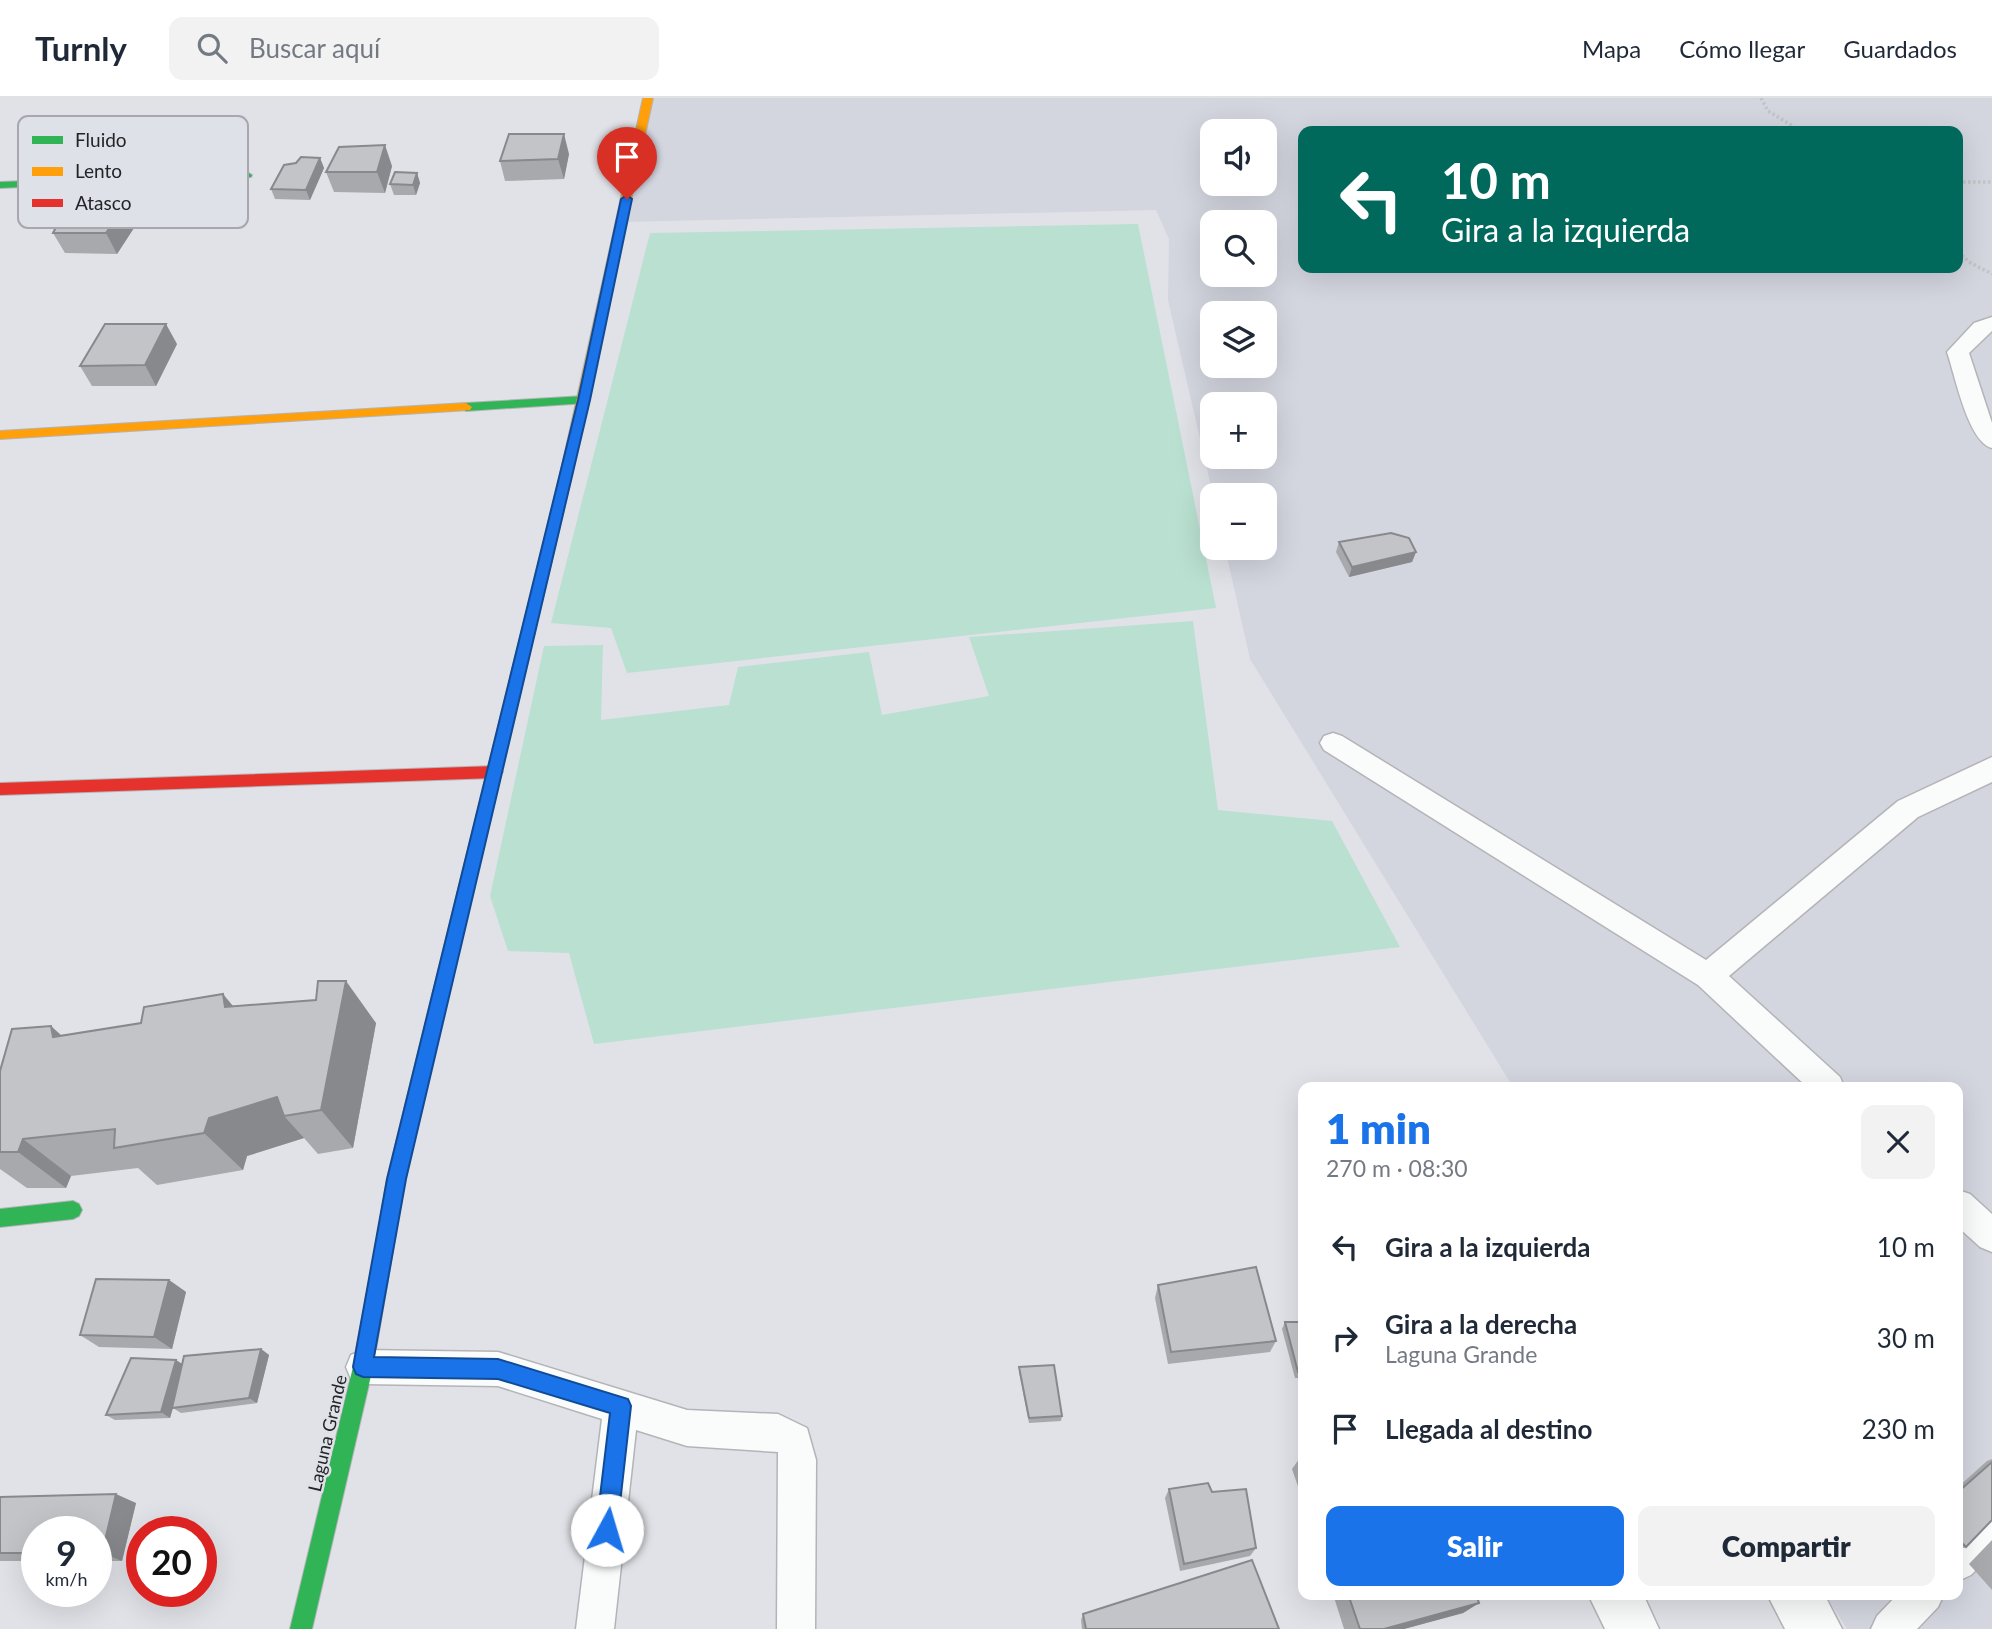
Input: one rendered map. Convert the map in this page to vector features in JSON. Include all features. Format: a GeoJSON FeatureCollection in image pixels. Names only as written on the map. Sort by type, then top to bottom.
{"type":"FeatureCollection","features":[{"type":"Feature","properties":{"kind":"main road","name":"Laguna Grande"},"geometry":{"type":"LineString","coordinates":[[301,1629],[363,1367],[396,1179],[584,400],[648,98]]}},
{"type":"Feature","properties":{"kind":"main road"},"geometry":{"type":"LineString","coordinates":[[0,185],[18,184]]}},
{"type":"Feature","properties":{"kind":"main road"},"geometry":{"type":"LineString","coordinates":[[0,435],[584,400]]}},
{"type":"Feature","properties":{"kind":"main road"},"geometry":{"type":"LineString","coordinates":[[0,789],[495,772]]}},
{"type":"Feature","properties":{"kind":"main road"},"geometry":{"type":"LineString","coordinates":[[0,1218],[73,1210]]}},
{"type":"Feature","properties":{"kind":"street"},"geometry":{"type":"LineString","coordinates":[[1617,1600],[1633,1629]]}},
{"type":"Feature","properties":{"kind":"street"},"geometry":{"type":"LineString","coordinates":[[1797,1600],[1816,1629]]}},
{"type":"Feature","properties":{"kind":"lane"},"geometry":{"type":"LineString","coordinates":[[1992,323],[1980,328],[1958,352],[1983,429],[1992,441]]}},
{"type":"Feature","properties":{"kind":"lane"},"geometry":{"type":"LineString","coordinates":[[1333,743],[1708,976],[1824,1082]]}},
{"type":"Feature","properties":{"kind":"lane"},"geometry":{"type":"LineString","coordinates":[[1708,976],[1908,808],[1987,773],[1992,767]]}},
{"type":"Feature","properties":{"kind":"lane"},"geometry":{"type":"LineString","coordinates":[[1963,1210],[1992,1236]]}},
{"type":"Feature","properties":{"kind":"lane"},"geometry":{"type":"LineString","coordinates":[[363,1367],[498,1369],[687,1428],[778,1432],[794,1441],[798,1460],[796,1629]]}},
{"type":"Feature","properties":{"kind":"lane"},"geometry":{"type":"LineString","coordinates":[[596,1629],[621,1406]]}},
{"type":"Feature","properties":{"kind":"lane"},"geometry":{"type":"LineString","coordinates":[[1963,1557],[1992,1528]]}},
{"type":"Feature","properties":{"kind":"lane"},"geometry":{"type":"LineString","coordinates":[[1890,1629],[1919,1600]]}},
{"type":"Feature","properties":{"kind":"path"},"geometry":{"type":"LineString","coordinates":[[1760,98],[1768,111],[1793,126]]}},
{"type":"Feature","properties":{"kind":"path"},"geometry":{"type":"LineString","coordinates":[[1963,182],[1992,182]]}},
{"type":"Feature","properties":{"kind":"path"},"geometry":{"type":"LineString","coordinates":[[1963,257],[1992,274]]}},
{"type":"Feature","properties":{"kind":"shaded area"},"geometry":{"type":"Polygon","coordinates":[[[652,98],[1992,98],[1992,1629],[1847,1629],[1829,1600],[1963,1600],[1963,1082],[1510,1082],[1250,659],[1228,560],[1277,560],[1277,483],[1210,483],[1207,469],[1277,469],[1277,392],[1200,392],[1200,439],[1168,300],[1169,239],[1156,210],[622,222],[652,98]]]}},
{"type":"Feature","properties":{"kind":"green space"},"geometry":{"type":"Polygon","coordinates":[[[1138,224],[1200,529],[1200,560],[1206,560],[1216,608],[627,673],[611,628],[551,623],[650,233],[1138,224]]]}},
{"type":"Feature","properties":{"kind":"green space"},"geometry":{"type":"Polygon","coordinates":[[[1193,621],[1218,810],[1332,821],[1400,947],[594,1044],[569,953],[508,951],[490,896],[544,646],[603,645],[601,720],[729,705],[738,667],[869,652],[882,715],[989,696],[969,637],[1193,621]]]}},
{"type":"Feature","properties":{"kind":"building"},"geometry":{"type":"Polygon","coordinates":[[[509,134],[564,134],[558,159],[500,161],[509,134]]]}},
{"type":"Feature","properties":{"kind":"building"},"geometry":{"type":"Polygon","coordinates":[[[385,145],[377,172],[326,172],[339,147],[385,145]]]}},
{"type":"Feature","properties":{"kind":"building"},"geometry":{"type":"Polygon","coordinates":[[[301,157],[320,158],[306,190],[271,189],[284,165],[296,163],[301,157]]]}},
{"type":"Feature","properties":{"kind":"building"},"geometry":{"type":"Polygon","coordinates":[[[395,172],[417,173],[413,185],[390,184],[395,172]]]}},
{"type":"Feature","properties":{"kind":"building"},"geometry":{"type":"Polygon","coordinates":[[[56,228],[109,228],[106,233],[53,233],[56,228]]]}},
{"type":"Feature","properties":{"kind":"building"},"geometry":{"type":"Polygon","coordinates":[[[105,324],[166,324],[145,365],[80,366],[105,324]]]}},
{"type":"Feature","properties":{"kind":"building"},"geometry":{"type":"Polygon","coordinates":[[[1391,533],[1409,538],[1416,552],[1352,567],[1339,542],[1391,533]]]}},
{"type":"Feature","properties":{"kind":"building"},"geometry":{"type":"Polygon","coordinates":[[[318,981],[346,981],[321,1110],[284,1116],[277,1097],[209,1118],[204,1133],[114,1148],[115,1129],[23,1139],[18,1152],[0,1152],[0,1071],[12,1029],[51,1026],[53,1037],[141,1023],[144,1007],[223,994],[225,1007],[316,1000],[318,981]]]}},
{"type":"Feature","properties":{"kind":"building"},"geometry":{"type":"Polygon","coordinates":[[[1256,1267],[1276,1341],[1171,1352],[1158,1285],[1256,1267]]]}},
{"type":"Feature","properties":{"kind":"building"},"geometry":{"type":"Polygon","coordinates":[[[96,1279],[169,1280],[154,1337],[80,1335],[96,1279]]]}},
{"type":"Feature","properties":{"kind":"building"},"geometry":{"type":"Polygon","coordinates":[[[1285,1322],[1298,1322],[1298,1372],[1285,1322]]]}},
{"type":"Feature","properties":{"kind":"building"},"geometry":{"type":"Polygon","coordinates":[[[261,1349],[249,1398],[172,1408],[184,1356],[261,1349]]]}},
{"type":"Feature","properties":{"kind":"building"},"geometry":{"type":"Polygon","coordinates":[[[131,1358],[176,1360],[161,1412],[106,1415],[131,1358]]]}},
{"type":"Feature","properties":{"kind":"building"},"geometry":{"type":"Polygon","coordinates":[[[1054,1365],[1062,1416],[1029,1418],[1019,1367],[1054,1365]]]}},
{"type":"Feature","properties":{"kind":"building"},"geometry":{"type":"Polygon","coordinates":[[[1992,1462],[1992,1520],[1966,1547],[1963,1544],[1963,1488],[1992,1462]]]}},
{"type":"Feature","properties":{"kind":"building"},"geometry":{"type":"Polygon","coordinates":[[[1208,1483],[1212,1492],[1246,1489],[1256,1548],[1184,1564],[1169,1489],[1208,1483]]]}},
{"type":"Feature","properties":{"kind":"building"},"geometry":{"type":"Polygon","coordinates":[[[116,1494],[111,1516],[21,1516],[21,1553],[0,1553],[0,1497],[116,1494]]]}},
{"type":"Feature","properties":{"kind":"building"},"geometry":{"type":"Polygon","coordinates":[[[1252,1560],[1279,1629],[1086,1629],[1083,1614],[1252,1560]]]}},
{"type":"Feature","properties":{"kind":"building"},"geometry":{"type":"Polygon","coordinates":[[[1350,1600],[1478,1600],[1479,1603],[1384,1629],[1360,1629],[1350,1600]]]}},
{"type":"Feature","properties":{"kind":"traffic: fast"},"geometry":{"type":"LineString","coordinates":[[0,185],[18,184]]}},
{"type":"Feature","properties":{"kind":"traffic: fast"},"geometry":{"type":"LineString","coordinates":[[466,407],[584,400]]}},
{"type":"Feature","properties":{"kind":"traffic: fast"},"geometry":{"type":"LineString","coordinates":[[451,951],[566,475]]}},
{"type":"Feature","properties":{"kind":"traffic: fast"},"geometry":{"type":"LineString","coordinates":[[0,1218],[73,1210]]}},
{"type":"Feature","properties":{"kind":"traffic: fast"},"geometry":{"type":"LineString","coordinates":[[301,1629],[363,1367],[385,1244]]}},
{"type":"Feature","properties":{"kind":"traffic: slow"},"geometry":{"type":"LineString","coordinates":[[566,475],[648,98]]}},
{"type":"Feature","properties":{"kind":"traffic: slow"},"geometry":{"type":"LineString","coordinates":[[0,435],[466,407]]}},
{"type":"Feature","properties":{"kind":"traffic: jam"},"geometry":{"type":"LineString","coordinates":[[0,789],[495,772]]}},
{"type":"Feature","properties":{"kind":"traffic: jam"},"geometry":{"type":"LineString","coordinates":[[385,1244],[396,1179],[451,951]]}},
{"type":"Feature","properties":{"kind":"route"},"geometry":{"type":"LineString","coordinates":[[607,1530],[621,1406],[498,1369],[363,1367],[396,1179],[584,400],[627,199]]}}]}
